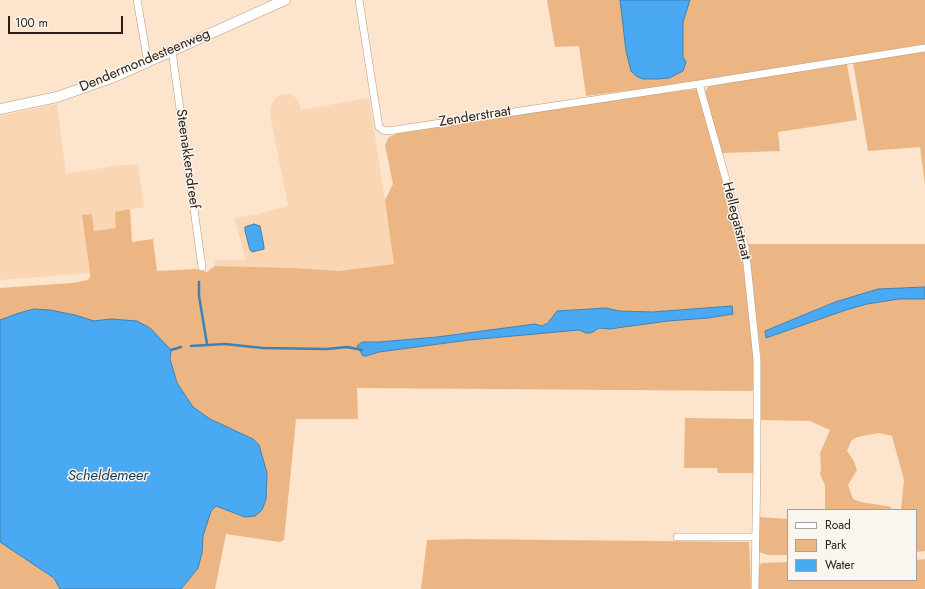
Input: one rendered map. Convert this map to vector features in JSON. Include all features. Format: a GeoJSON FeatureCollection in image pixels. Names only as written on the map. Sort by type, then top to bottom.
{"type":"FeatureCollection","features":[{"type":"Feature","properties":{"kind":"main road","name":"Dendermondesteenweg"},"geometry":{"type":"LineString","coordinates":[[0,109],[32,103],[69,93],[114,77],[285,0]]}},
{"type":"Feature","properties":{"kind":"street"},"geometry":{"type":"LineString","coordinates":[[137,0],[148,63]]}},
{"type":"Feature","properties":{"kind":"street","name":"Zenderstraat"},"geometry":{"type":"LineString","coordinates":[[359,0],[379,127],[383,130],[388,131],[699,84]]}},
{"type":"Feature","properties":{"kind":"street"},"geometry":{"type":"LineString","coordinates":[[699,84],[925,48]]}},
{"type":"Feature","properties":{"kind":"street","name":"Steenakkersdreef"},"geometry":{"type":"LineString","coordinates":[[172,51],[202,267]]}},
{"type":"Feature","properties":{"kind":"street","name":"Hellegatstraat"},"geometry":{"type":"LineString","coordinates":[[699,84],[745,247],[757,360],[755,589]]}},
{"type":"Feature","properties":{"kind":"street"},"geometry":{"type":"LineString","coordinates":[[677,537],[755,537]]}},
{"type":"Feature","properties":{"kind":"shaded area"},"geometry":{"type":"Polygon","coordinates":[[[290,93],[297,99],[301,110],[369,98],[395,264],[338,271],[295,268],[215,266],[215,260],[246,260],[234,218],[255,215],[288,206],[270,115],[271,106],[275,99],[280,95],[290,93]]]}},
{"type":"Feature","properties":{"kind":"shaded area"},"geometry":{"type":"Polygon","coordinates":[[[57,104],[66,174],[114,166],[138,164],[144,207],[115,212],[117,228],[94,231],[92,214],[82,215],[90,273],[0,280],[0,116],[57,104]]]}},
{"type":"Feature","properties":{"kind":"green space"},"geometry":{"type":"Polygon","coordinates":[[[547,0],[620,0],[626,51],[686,62],[683,57],[683,22],[690,0],[925,0],[925,44],[670,85],[586,96],[579,46],[555,47],[547,0]]]}},
{"type":"Feature","properties":{"kind":"green space"},"geometry":{"type":"Polygon","coordinates":[[[925,50],[925,185],[920,147],[868,151],[853,62],[925,50]]]}},
{"type":"Feature","properties":{"kind":"green space"},"geometry":{"type":"Polygon","coordinates":[[[847,64],[857,120],[778,132],[780,151],[722,153],[705,94],[709,86],[847,64]]]}},
{"type":"Feature","properties":{"kind":"green space"},"geometry":{"type":"Polygon","coordinates":[[[697,89],[741,248],[754,359],[755,391],[357,388],[358,419],[296,419],[284,540],[280,542],[226,534],[215,589],[0,589],[0,288],[72,283],[88,280],[90,273],[82,215],[92,214],[94,231],[116,228],[115,212],[130,209],[132,242],[153,239],[157,271],[196,269],[207,272],[215,266],[295,268],[338,271],[394,264],[385,200],[393,184],[385,145],[389,137],[399,133],[635,96],[697,89]],[[732,306],[652,312],[619,311],[606,308],[558,311],[548,323],[542,326],[535,324],[437,337],[362,343],[366,356],[379,352],[469,340],[579,330],[586,333],[599,328],[609,329],[733,314],[732,306]]]}},
{"type":"Feature","properties":{"kind":"green space"},"geometry":{"type":"Polygon","coordinates":[[[748,244],[925,244],[925,287],[878,289],[834,302],[765,331],[767,338],[867,304],[899,299],[925,299],[925,551],[917,552],[917,509],[901,509],[904,480],[892,436],[879,433],[857,437],[851,441],[847,451],[854,461],[857,470],[848,485],[853,499],[861,502],[891,507],[891,509],[825,509],[825,485],[820,474],[820,453],[830,430],[810,421],[760,420],[761,357],[748,244]]]}},
{"type":"Feature","properties":{"kind":"green space"},"geometry":{"type":"Polygon","coordinates":[[[685,418],[754,419],[754,473],[718,473],[717,468],[684,468],[685,418]]]}},
{"type":"Feature","properties":{"kind":"green space"},"geometry":{"type":"Polygon","coordinates":[[[759,517],[787,519],[787,555],[768,555],[759,552],[759,517]]]}},
{"type":"Feature","properties":{"kind":"green space"},"geometry":{"type":"Polygon","coordinates":[[[463,539],[749,542],[751,589],[421,589],[427,540],[463,539]]]}},
{"type":"Feature","properties":{"kind":"green space"},"geometry":{"type":"Polygon","coordinates":[[[925,559],[925,589],[758,589],[759,568],[760,564],[763,563],[787,562],[787,581],[917,581],[917,560],[925,559]]]}},
{"type":"Feature","properties":{"kind":"water"},"geometry":{"type":"Polygon","coordinates":[[[620,0],[690,0],[683,22],[683,57],[686,62],[683,71],[669,78],[643,79],[636,76],[631,71],[626,51],[620,0]]]}},
{"type":"Feature","properties":{"kind":"water"},"geometry":{"type":"Polygon","coordinates":[[[254,224],[260,226],[264,249],[252,252],[250,250],[245,227],[254,224]]]}},
{"type":"Feature","properties":{"kind":"water"},"geometry":{"type":"Polygon","coordinates":[[[925,287],[925,299],[899,299],[867,304],[766,338],[765,331],[835,302],[878,289],[925,287]]]}},
{"type":"Feature","properties":{"kind":"water"},"geometry":{"type":"Polygon","coordinates":[[[732,306],[733,314],[609,329],[599,328],[591,333],[586,333],[579,330],[469,340],[379,352],[366,356],[363,356],[357,346],[362,342],[437,337],[535,324],[542,326],[548,323],[557,311],[606,308],[619,311],[652,312],[732,306]]]}},
{"type":"Feature","properties":{"kind":"water","name":"Scheldemeer"},"geometry":{"type":"Polygon","coordinates":[[[34,309],[50,310],[75,315],[94,321],[111,319],[137,321],[150,328],[171,350],[170,359],[177,383],[193,407],[210,419],[253,439],[259,445],[267,473],[266,499],[262,510],[255,516],[245,517],[216,506],[211,511],[203,536],[202,553],[198,568],[181,589],[60,589],[54,578],[0,542],[0,320],[34,309]]]}},
{"type":"Feature","properties":{"kind":"waterway"},"geometry":{"type":"LineString","coordinates":[[199,282],[199,296],[207,344]]}},
{"type":"Feature","properties":{"kind":"waterway"},"geometry":{"type":"LineString","coordinates":[[191,346],[225,344],[263,348],[327,349],[347,347],[362,350]]}},
{"type":"Feature","properties":{"kind":"waterway"},"geometry":{"type":"LineString","coordinates":[[171,350],[181,347]]}}]}
